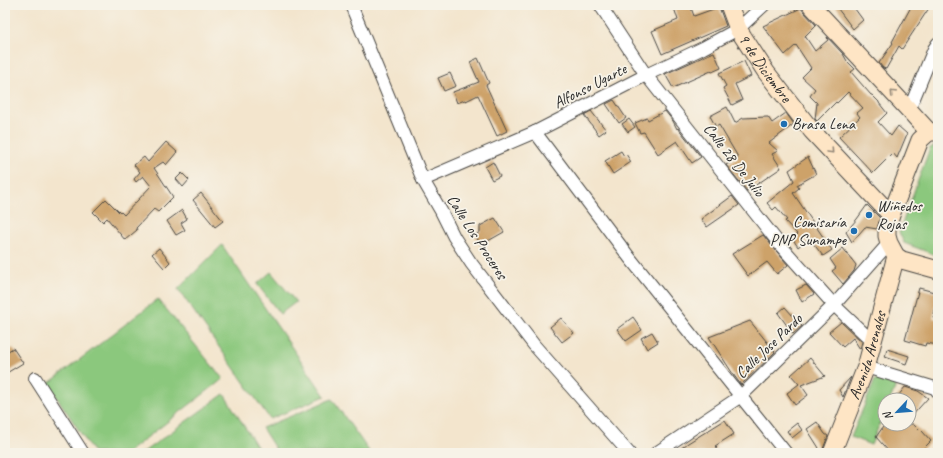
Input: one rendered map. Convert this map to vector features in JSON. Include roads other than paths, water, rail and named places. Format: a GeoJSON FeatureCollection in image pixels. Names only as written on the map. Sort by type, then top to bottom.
{"type":"FeatureCollection","features":[{"type":"Feature","properties":{"kind":"main road","name":"9 de Diciembre"},"geometry":{"type":"LineString","coordinates":[[729,5],[738,29],[766,72],[812,131],[891,215]]}},
{"type":"Feature","properties":{"kind":"main road"},"geometry":{"type":"LineString","coordinates":[[810,5],[909,110],[933,132]]}},
{"type":"Feature","properties":{"kind":"main road","name":"Avenida Arenales"},"geometry":{"type":"LineString","coordinates":[[832,453],[866,367],[892,250],[887,236],[887,229],[891,215],[920,140],[933,132]]}},
{"type":"Feature","properties":{"kind":"main road"},"geometry":{"type":"LineString","coordinates":[[892,250],[902,260],[938,270]]}},
{"type":"Feature","properties":{"kind":"street","name":"Calle Los Proceres"},"geometry":{"type":"LineString","coordinates":[[351,5],[423,180],[454,237],[471,263],[534,345],[629,453]]}},
{"type":"Feature","properties":{"kind":"street","name":"Calle 28 De Julio"},"geometry":{"type":"LineString","coordinates":[[600,5],[646,75],[781,246],[834,305],[872,341]]}},
{"type":"Feature","properties":{"kind":"street","name":"Alfonso Ugarte"},"geometry":{"type":"LineString","coordinates":[[423,180],[535,132],[646,75],[703,48],[738,29],[764,5]]}},
{"type":"Feature","properties":{"kind":"street"},"geometry":{"type":"LineString","coordinates":[[909,110],[934,49],[938,43]]}},
{"type":"Feature","properties":{"kind":"street"},"geometry":{"type":"LineString","coordinates":[[535,132],[629,257],[786,453]]}},
{"type":"Feature","properties":{"kind":"street","name":"Calle Jose Pardo"},"geometry":{"type":"LineString","coordinates":[[656,453],[741,396],[892,250]]}},
{"type":"Feature","properties":{"kind":"street"},"geometry":{"type":"LineString","coordinates":[[866,367],[937,386]]}},
{"type":"Feature","properties":{"kind":"street"},"geometry":{"type":"LineString","coordinates":[[35,378],[82,453]]}},
{"type":"Feature","properties":{"kind":"place","name":"Brasa Lena"},"geometry":{"type":"Point","coordinates":[784,124]}},
{"type":"Feature","properties":{"kind":"place","name":"Wiñedos Rojas"},"geometry":{"type":"Point","coordinates":[869,215]}},
{"type":"Feature","properties":{"kind":"place","name":"Comisaría PNP Sunampe"},"geometry":{"type":"Point","coordinates":[854,231]}}]}
